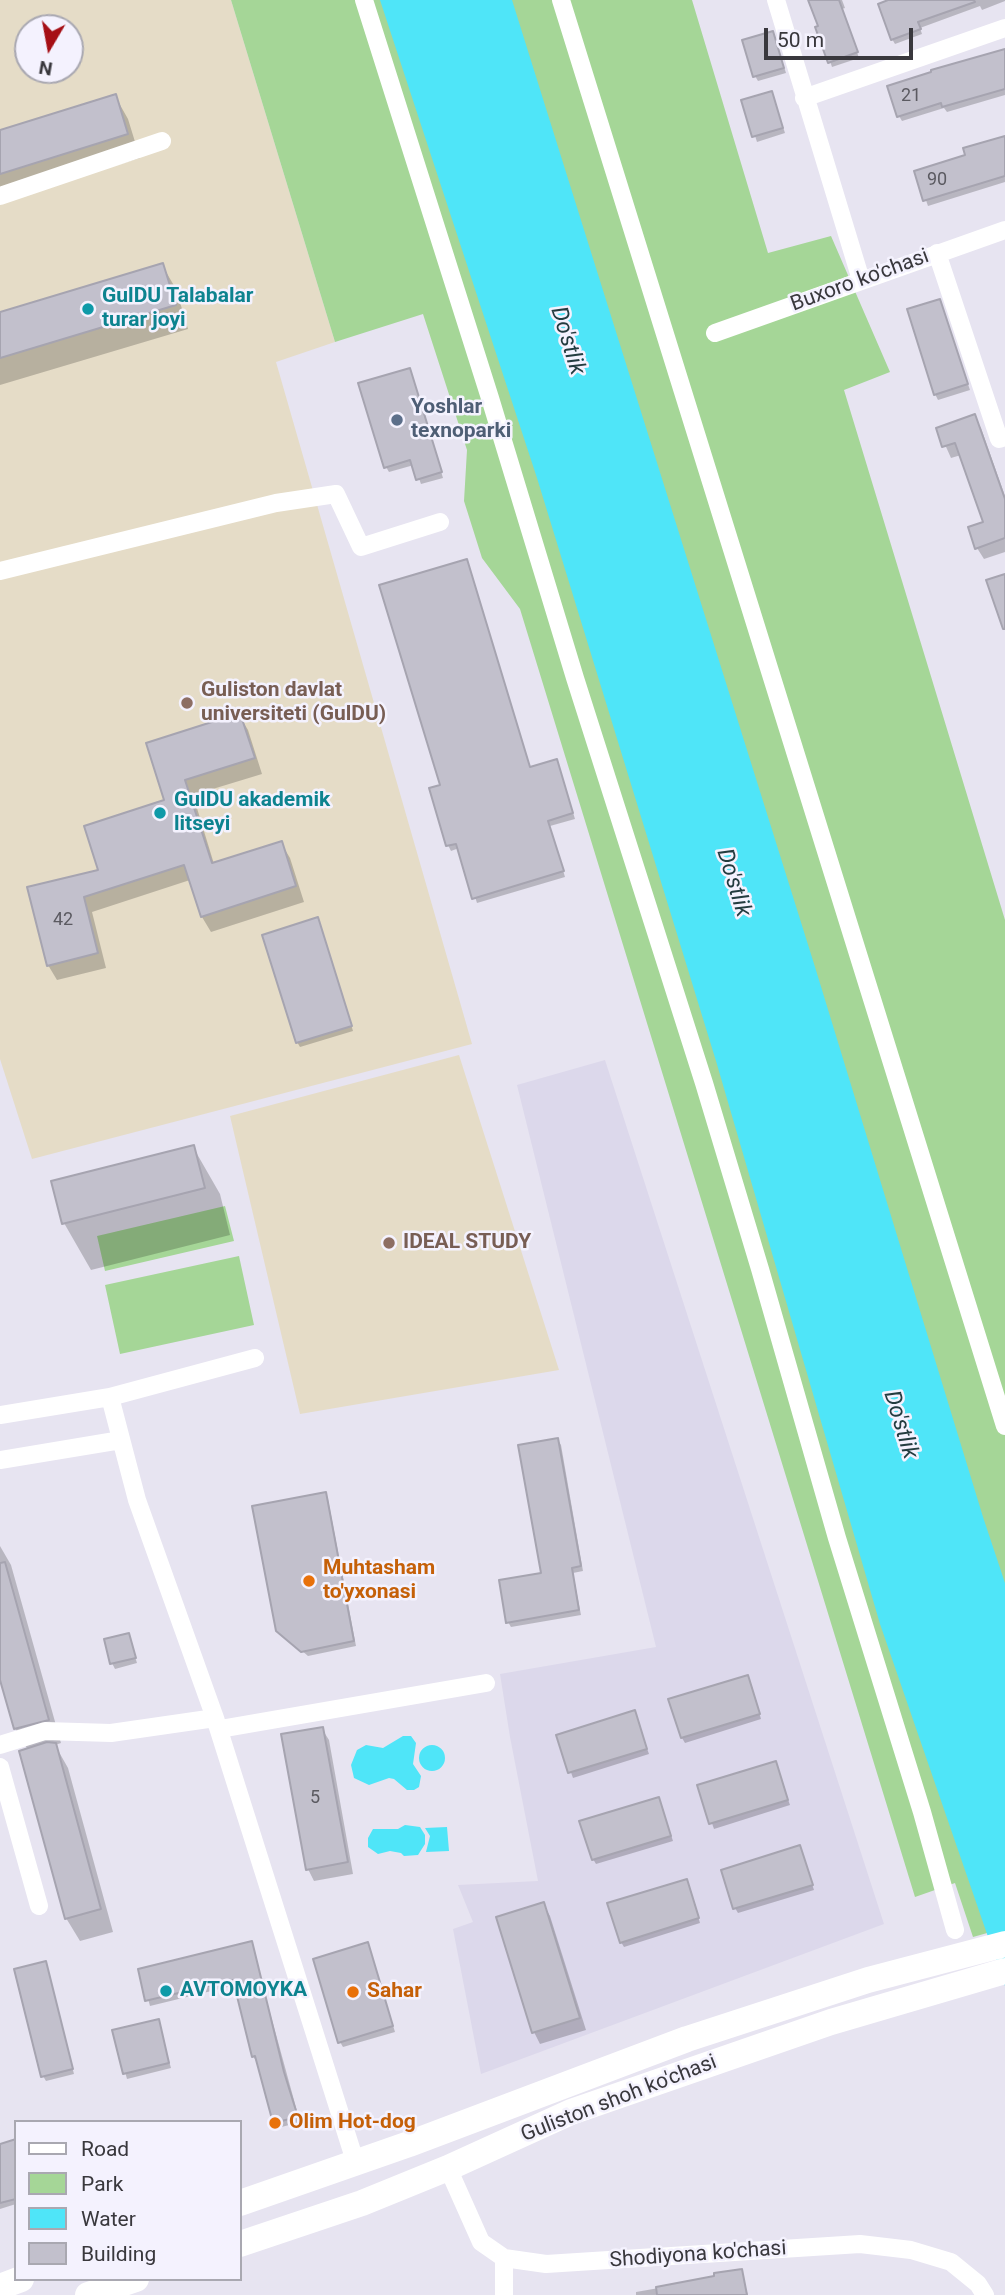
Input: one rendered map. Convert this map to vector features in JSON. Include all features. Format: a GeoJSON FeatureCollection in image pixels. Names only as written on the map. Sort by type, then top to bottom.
{"type":"FeatureCollection","features":[{"type":"Feature","properties":{"kind":"main road","name":"Guliston shoh ko'chasi"},"geometry":{"type":"LineString","coordinates":[[242,2244],[362,2203],[448,2168],[571,2112],[831,2022],[965,1969],[1005,1944]]}},
{"type":"Feature","properties":{"kind":"main road","name":"Guliston shoh ko'chasi"},"geometry":{"type":"LineString","coordinates":[[242,2202],[409,2144],[687,2039],[868,1980],[965,1969],[1005,1971]]}},
{"type":"Feature","properties":{"kind":"main road"},"geometry":{"type":"LineString","coordinates":[[88,2295],[130,2281]]}},
{"type":"Feature","properties":{"kind":"street"},"geometry":{"type":"LineString","coordinates":[[364,0],[761,1269],[837,1538],[922,1812],[955,1930]]}},
{"type":"Feature","properties":{"kind":"street"},"geometry":{"type":"LineString","coordinates":[[561,0],[1005,1426]]}},
{"type":"Feature","properties":{"kind":"street"},"geometry":{"type":"LineString","coordinates":[[776,0],[861,280]]}},
{"type":"Feature","properties":{"kind":"street"},"geometry":{"type":"LineString","coordinates":[[804,98],[1005,27]]}},
{"type":"Feature","properties":{"kind":"street"},"geometry":{"type":"LineString","coordinates":[[0,196],[162,141]]}},
{"type":"Feature","properties":{"kind":"street","name":"Buxoro ko'chasi"},"geometry":{"type":"LineString","coordinates":[[715,333],[1005,230]]}},
{"type":"Feature","properties":{"kind":"street"},"geometry":{"type":"LineString","coordinates":[[937,253],[1003,444]]}},
{"type":"Feature","properties":{"kind":"street"},"geometry":{"type":"LineString","coordinates":[[0,571],[276,503],[336,494],[361,547],[440,522]]}},
{"type":"Feature","properties":{"kind":"street"},"geometry":{"type":"LineString","coordinates":[[0,1415],[110,1397],[255,1358]]}},
{"type":"Feature","properties":{"kind":"street"},"geometry":{"type":"LineString","coordinates":[[110,1397],[137,1500],[217,1723],[355,2161]]}},
{"type":"Feature","properties":{"kind":"street"},"geometry":{"type":"LineString","coordinates":[[0,1460],[121,1440]]}},
{"type":"Feature","properties":{"kind":"street"},"geometry":{"type":"LineString","coordinates":[[0,1745],[45,1731],[111,1733],[217,1723],[486,1683]]}},
{"type":"Feature","properties":{"kind":"street"},"geometry":{"type":"LineString","coordinates":[[0,1767],[39,1906]]}},
{"type":"Feature","properties":{"kind":"street"},"geometry":{"type":"LineString","coordinates":[[448,2168],[481,2242],[504,2258],[504,2295]]}},
{"type":"Feature","properties":{"kind":"street","name":"Shodiyona ko'chasi"},"geometry":{"type":"LineString","coordinates":[[504,2258],[546,2264],[860,2244],[911,2250],[951,2262],[978,2284],[985,2295]]}},
{"type":"Feature","properties":{"kind":"shaded area","name":"Guliston davlat universiteti (GulDU)"},"geometry":{"type":"Polygon","coordinates":[[[0,0],[231,0],[335,342],[276,362],[472,1044],[32,1159],[0,1059],[0,0]]]}},
{"type":"Feature","properties":{"kind":"shaded area","name":"IDEAL STUDY"},"geometry":{"type":"Polygon","coordinates":[[[459,1055],[559,1370],[300,1414],[230,1116],[459,1055]]]}},
{"type":"Feature","properties":{"kind":"shaded area"},"geometry":{"type":"Polygon","coordinates":[[[605,1060],[884,1924],[481,2074],[453,1929],[473,1922],[458,1885],[538,1881],[500,1674],[656,1647],[517,1085],[605,1060]]]}},
{"type":"Feature","properties":{"kind":"green space"},"geometry":{"type":"Polygon","coordinates":[[[231,0],[692,0],[768,253],[831,236],[890,372],[844,390],[1005,920],[1005,1928],[973,1937],[955,1883],[915,1897],[520,609],[482,558],[464,501],[467,450],[423,314],[335,342],[231,0]]]}},
{"type":"Feature","properties":{"kind":"green space"},"geometry":{"type":"Polygon","coordinates":[[[225,1206],[234,1241],[105,1271],[97,1236],[225,1206]]]}},
{"type":"Feature","properties":{"kind":"green space"},"geometry":{"type":"Polygon","coordinates":[[[239,1256],[254,1325],[120,1354],[105,1285],[239,1256]]]}},
{"type":"Feature","properties":{"kind":"water","name":"Do'stlik"},"geometry":{"type":"Polygon","coordinates":[[[380,0],[512,0],[1005,1583],[1005,1986],[880,1624],[716,1061],[537,478],[380,0]]]}},
{"type":"Feature","properties":{"kind":"water"},"geometry":{"type":"Polygon","coordinates":[[[403,1736],[411,1736],[416,1743],[413,1764],[421,1776],[419,1787],[407,1790],[389,1778],[369,1785],[354,1778],[351,1765],[357,1750],[366,1745],[383,1748],[403,1736]]]}},
{"type":"Feature","properties":{"kind":"water"},"geometry":{"type":"Polygon","coordinates":[[[432,1745],[441,1749],[445,1758],[441,1767],[432,1771],[423,1767],[419,1758],[423,1749],[432,1745]]]}},
{"type":"Feature","properties":{"kind":"water"},"geometry":{"type":"Polygon","coordinates":[[[405,1825],[420,1827],[425,1835],[425,1844],[418,1855],[404,1856],[390,1851],[378,1854],[368,1847],[368,1838],[373,1829],[398,1829],[405,1825]]]}},
{"type":"Feature","properties":{"kind":"water"},"geometry":{"type":"Polygon","coordinates":[[[447,1827],[449,1851],[426,1852],[430,1836],[425,1828],[447,1827]]]}},
{"type":"Feature","properties":{"kind":"building"},"geometry":{"type":"Polygon","coordinates":[[[808,0],[839,0],[858,52],[828,63],[808,0]]]}},
{"type":"Feature","properties":{"kind":"building"},"geometry":{"type":"Polygon","coordinates":[[[888,0],[975,2],[918,22],[921,29],[891,40],[878,4],[888,0]]]}},
{"type":"Feature","properties":{"kind":"building"},"geometry":{"type":"Polygon","coordinates":[[[773,31],[784,68],[753,77],[742,40],[773,31]]]}},
{"type":"Feature","properties":{"kind":"building"},"geometry":{"type":"Polygon","coordinates":[[[1005,49],[1005,89],[942,107],[941,103],[897,117],[887,86],[931,70],[1005,49]]]}},
{"type":"Feature","properties":{"kind":"building"},"geometry":{"type":"Polygon","coordinates":[[[772,91],[783,128],[752,137],[741,100],[772,91]]]}},
{"type":"Feature","properties":{"kind":"building"},"geometry":{"type":"Polygon","coordinates":[[[116,94],[128,134],[0,174],[0,130],[116,94]]]}},
{"type":"Feature","properties":{"kind":"building"},"geometry":{"type":"Polygon","coordinates":[[[1005,136],[1005,176],[923,201],[914,171],[965,155],[963,148],[1005,136]]]}},
{"type":"Feature","properties":{"kind":"building","name":"GulDU Talabalar turar joyi"},"geometry":{"type":"Polygon","coordinates":[[[163,263],[176,305],[0,358],[0,312],[163,263]]]}},
{"type":"Feature","properties":{"kind":"building"},"geometry":{"type":"Polygon","coordinates":[[[940,299],[968,384],[934,395],[907,309],[940,299]]]}},
{"type":"Feature","properties":{"kind":"building"},"geometry":{"type":"Polygon","coordinates":[[[410,368],[442,472],[416,480],[410,460],[384,468],[358,383],[410,368]]]}},
{"type":"Feature","properties":{"kind":"building"},"geometry":{"type":"Polygon","coordinates":[[[975,414],[1005,499],[1005,538],[975,549],[968,527],[983,522],[955,443],[942,447],[936,428],[975,414]]]}},
{"type":"Feature","properties":{"kind":"building"},"geometry":{"type":"Polygon","coordinates":[[[467,559],[530,767],[557,759],[573,813],[548,821],[564,871],[472,899],[456,844],[446,846],[429,788],[440,785],[379,585],[467,559]]]}},
{"type":"Feature","properties":{"kind":"building"},"geometry":{"type":"Polygon","coordinates":[[[1005,574],[1005,629],[1003,629],[986,580],[1005,574]]]}},
{"type":"Feature","properties":{"kind":"building","name":"GulDU akademik litseyi"},"geometry":{"type":"Polygon","coordinates":[[[240,713],[255,758],[185,780],[212,863],[282,841],[296,886],[201,917],[184,865],[84,897],[98,953],[47,966],[27,887],[98,870],[84,826],[164,800],[146,743],[240,713]]]}},
{"type":"Feature","properties":{"kind":"building"},"geometry":{"type":"Polygon","coordinates":[[[318,917],[352,1026],[296,1043],[262,935],[318,917]]]}},
{"type":"Feature","properties":{"kind":"building"},"geometry":{"type":"Polygon","coordinates":[[[194,1145],[205,1188],[62,1224],[51,1181],[194,1145]]]}},
{"type":"Feature","properties":{"kind":"building"},"geometry":{"type":"Polygon","coordinates":[[[558,1438],[581,1566],[572,1568],[579,1610],[506,1623],[499,1580],[541,1573],[518,1445],[558,1438]]]}},
{"type":"Feature","properties":{"kind":"building"},"geometry":{"type":"Polygon","coordinates":[[[326,1492],[354,1641],[301,1652],[276,1631],[252,1506],[326,1492]]]}},
{"type":"Feature","properties":{"kind":"building"},"geometry":{"type":"Polygon","coordinates":[[[5,1562],[49,1720],[14,1729],[0,1680],[0,1563],[5,1562]]]}},
{"type":"Feature","properties":{"kind":"building"},"geometry":{"type":"Polygon","coordinates":[[[129,1633],[136,1658],[110,1664],[104,1639],[129,1633]]]}},
{"type":"Feature","properties":{"kind":"building"},"geometry":{"type":"Polygon","coordinates":[[[748,1675],[760,1714],[681,1738],[668,1699],[748,1675]]]}},
{"type":"Feature","properties":{"kind":"building"},"geometry":{"type":"Polygon","coordinates":[[[635,1710],[647,1749],[568,1773],[556,1735],[635,1710]]]}},
{"type":"Feature","properties":{"kind":"building"},"geometry":{"type":"Polygon","coordinates":[[[323,1727],[348,1862],[306,1870],[281,1734],[323,1727]]]}},
{"type":"Feature","properties":{"kind":"building"},"geometry":{"type":"Polygon","coordinates":[[[47,1742],[56,1743],[101,1909],[65,1919],[19,1751],[47,1742]]]}},
{"type":"Feature","properties":{"kind":"building"},"geometry":{"type":"Polygon","coordinates":[[[776,1761],[788,1800],[709,1824],[697,1785],[776,1761]]]}},
{"type":"Feature","properties":{"kind":"building"},"geometry":{"type":"Polygon","coordinates":[[[659,1797],[671,1836],[592,1860],[579,1821],[659,1797]]]}},
{"type":"Feature","properties":{"kind":"building"},"geometry":{"type":"Polygon","coordinates":[[[800,1845],[813,1885],[733,1909],[721,1870],[800,1845]]]}},
{"type":"Feature","properties":{"kind":"building"},"geometry":{"type":"Polygon","coordinates":[[[687,1879],[699,1918],[620,1943],[607,1903],[687,1879]]]}},
{"type":"Feature","properties":{"kind":"building"},"geometry":{"type":"Polygon","coordinates":[[[544,1902],[580,2018],[532,2033],[496,1917],[544,1902]]]}},
{"type":"Feature","properties":{"kind":"building","name":"AVTOMOYKA"},"geometry":{"type":"Polygon","coordinates":[[[252,1941],[284,2072],[298,2117],[273,2123],[255,2056],[252,2057],[233,1980],[145,2001],[138,1969],[252,1941]]]}},
{"type":"Feature","properties":{"kind":"building","name":"Sahar"},"geometry":{"type":"Polygon","coordinates":[[[368,1942],[393,2026],[338,2043],[313,1959],[368,1942]]]}},
{"type":"Feature","properties":{"kind":"building"},"geometry":{"type":"Polygon","coordinates":[[[46,1961],[73,2069],[41,2077],[14,1969],[46,1961]]]}},
{"type":"Feature","properties":{"kind":"building"},"geometry":{"type":"Polygon","coordinates":[[[159,2019],[169,2063],[123,2074],[112,2030],[159,2019]]]}},
{"type":"Feature","properties":{"kind":"building"},"geometry":{"type":"Polygon","coordinates":[[[14,2140],[14,2200],[0,2203],[0,2144],[14,2140]]]}},
{"type":"Feature","properties":{"kind":"building"},"geometry":{"type":"Polygon","coordinates":[[[742,2269],[747,2295],[657,2295],[656,2287],[742,2269]]]}},
{"type":"Feature","properties":{"kind":"place","name":"GulDU Talabalar turar joyi"},"geometry":{"type":"Point","coordinates":[88,309]}},
{"type":"Feature","properties":{"kind":"place","name":"Yoshlar texnoparki"},"geometry":{"type":"Point","coordinates":[397,420]}},
{"type":"Feature","properties":{"kind":"place","name":"Guliston davlat universiteti (GulDU)"},"geometry":{"type":"Point","coordinates":[187,703]}},
{"type":"Feature","properties":{"kind":"place","name":"GulDU akademik litseyi"},"geometry":{"type":"Point","coordinates":[160,813]}},
{"type":"Feature","properties":{"kind":"place","name":"IDEAL STUDY"},"geometry":{"type":"Point","coordinates":[389,1243]}},
{"type":"Feature","properties":{"kind":"place","name":"Muhtasham to'yxonasi"},"geometry":{"type":"Point","coordinates":[309,1581]}},
{"type":"Feature","properties":{"kind":"place","name":"AVTOMOYKA"},"geometry":{"type":"Point","coordinates":[166,1991]}},
{"type":"Feature","properties":{"kind":"place","name":"Sahar"},"geometry":{"type":"Point","coordinates":[353,1992]}},
{"type":"Feature","properties":{"kind":"place","name":"Olim Hot-dog"},"geometry":{"type":"Point","coordinates":[275,2123]}}]}
